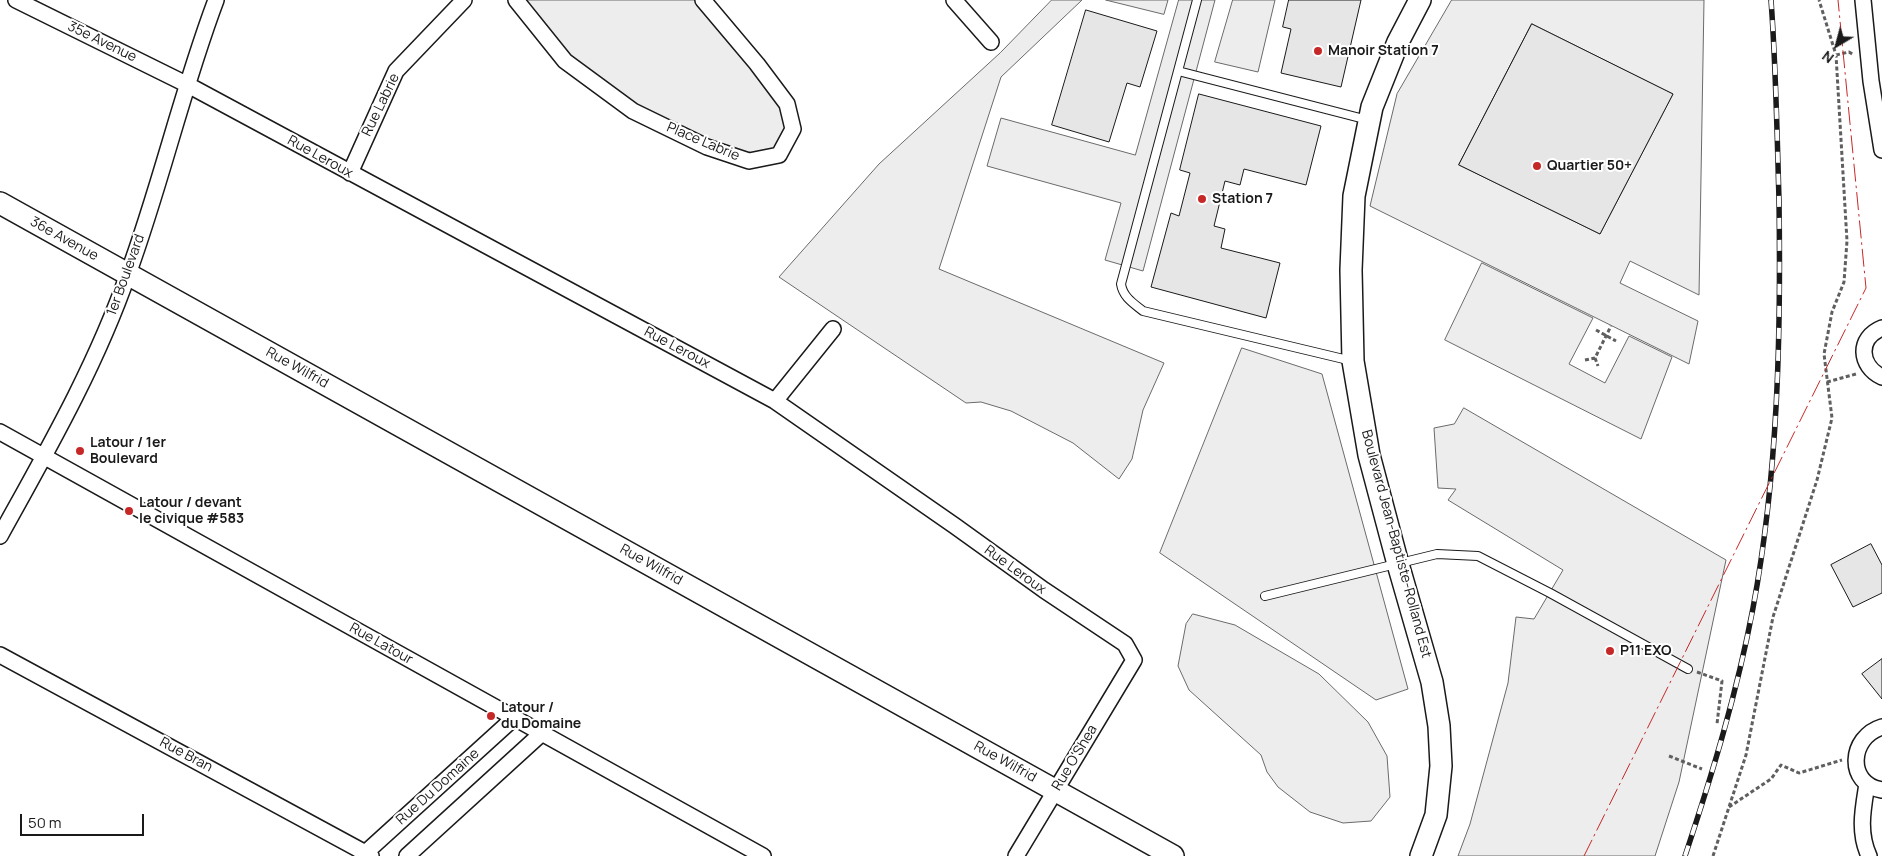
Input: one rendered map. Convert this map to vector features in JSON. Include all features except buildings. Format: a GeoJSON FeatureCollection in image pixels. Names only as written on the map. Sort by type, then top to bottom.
{"type":"FeatureCollection","features":[{"type":"Feature","properties":{"kind":"street","name":"35e Avenue"},"geometry":{"type":"LineString","coordinates":[[16,0],[188,84]]}},
{"type":"Feature","properties":{"kind":"street","name":"1er Boulevard"},"geometry":{"type":"LineString","coordinates":[[0,536],[87,375],[128,274],[216,0]]}},
{"type":"Feature","properties":{"kind":"street","name":"Rue Labrie"},"geometry":{"type":"LineString","coordinates":[[350,173],[396,71],[464,0]]}},
{"type":"Feature","properties":{"kind":"street","name":"Place Labrie"},"geometry":{"type":"LineString","coordinates":[[516,0],[564,61],[633,111],[707,147],[749,161],[779,155],[793,129],[787,104],[757,64],[703,0]]}},
{"type":"Feature","properties":{"kind":"street"},"geometry":{"type":"LineString","coordinates":[[954,0],[991,42]]}},
{"type":"Feature","properties":{"kind":"street","name":"Boulevard Jean-Baptiste-Rolland Est"},"geometry":{"type":"LineString","coordinates":[[1420,0],[1398,42],[1372,108],[1354,196],[1351,270],[1353,361],[1370,455],[1398,564],[1432,682],[1439,726],[1442,766],[1436,815],[1421,856]]}},
{"type":"Feature","properties":{"kind":"street"},"geometry":{"type":"LineString","coordinates":[[1863,0],[1869,62],[1882,150]]}},
{"type":"Feature","properties":{"kind":"street"},"geometry":{"type":"LineString","coordinates":[[1869,62],[1882,52]]}},
{"type":"Feature","properties":{"kind":"street","name":"Rue Leroux"},"geometry":{"type":"LineString","coordinates":[[188,84],[774,401],[1044,590],[1125,644],[1134,660]]}},
{"type":"Feature","properties":{"kind":"street","name":"36e Avenue"},"geometry":{"type":"LineString","coordinates":[[0,203],[128,274]]}},
{"type":"Feature","properties":{"kind":"street","name":"Rue Wilfrid"},"geometry":{"type":"LineString","coordinates":[[128,274],[1173,856]]}},
{"type":"Feature","properties":{"kind":"street"},"geometry":{"type":"LineString","coordinates":[[1876,373],[1866,363],[1864,346],[1873,333],[1882,328]]}},
{"type":"Feature","properties":{"kind":"street"},"geometry":{"type":"LineString","coordinates":[[774,401],[833,329]]}},
{"type":"Feature","properties":{"kind":"street","name":"Rue Latour"},"geometry":{"type":"LineString","coordinates":[[0,432],[763,856]]}},
{"type":"Feature","properties":{"kind":"street","name":"Rue Bran"},"geometry":{"type":"LineString","coordinates":[[0,655],[366,855]]}},
{"type":"Feature","properties":{"kind":"street","name":"Rue O'Shea"},"geometry":{"type":"LineString","coordinates":[[1016,856],[1134,660]]}},
{"type":"Feature","properties":{"kind":"street","name":"Rue Du Domaine"},"geometry":{"type":"LineString","coordinates":[[366,855],[514,718]]}},
{"type":"Feature","properties":{"kind":"street"},"geometry":{"type":"LineString","coordinates":[[1882,727],[1871,731],[1864,738],[1858,746],[1856,756],[1857,766],[1867,784],[1882,790]]}},
{"type":"Feature","properties":{"kind":"street"},"geometry":{"type":"LineString","coordinates":[[408,856],[542,734]]}},
{"type":"Feature","properties":{"kind":"street"},"geometry":{"type":"LineString","coordinates":[[1867,784],[1861,825],[1865,848],[1869,856]]}},
{"type":"Feature","properties":{"kind":"lane"},"geometry":{"type":"LineString","coordinates":[[1197,0],[1121,284],[1122,292],[1143,311],[1353,361]]}},
{"type":"Feature","properties":{"kind":"lane"},"geometry":{"type":"LineString","coordinates":[[1178,71],[1370,120]]}},
{"type":"Feature","properties":{"kind":"lane"},"geometry":{"type":"LineString","coordinates":[[1265,596],[1437,554],[1478,556],[1550,593],[1688,669]]}},
{"type":"Feature","properties":{"kind":"path"},"geometry":{"type":"LineString","coordinates":[[1713,856],[1746,756],[1773,617],[1817,480],[1832,418],[1824,354],[1832,312],[1844,282],[1847,241],[1836,54],[1820,0]]}},
{"type":"Feature","properties":{"kind":"path"},"geometry":{"type":"LineString","coordinates":[[1836,54],[1849,52]]}},
{"type":"Feature","properties":{"kind":"path"},"geometry":{"type":"LineString","coordinates":[[1598,366],[1595,358],[1611,326]]}},
{"type":"Feature","properties":{"kind":"path"},"geometry":{"type":"LineString","coordinates":[[1596,330],[1616,341]]}},
{"type":"Feature","properties":{"kind":"path"},"geometry":{"type":"LineString","coordinates":[[1585,360],[1595,358]]}},
{"type":"Feature","properties":{"kind":"path"},"geometry":{"type":"LineString","coordinates":[[1828,382],[1876,373]]}},
{"type":"Feature","properties":{"kind":"path"},"geometry":{"type":"LineString","coordinates":[[1688,669],[1722,681],[1716,724]]}},
{"type":"Feature","properties":{"kind":"path"},"geometry":{"type":"LineString","coordinates":[[1669,756],[1702,769]]}},
{"type":"Feature","properties":{"kind":"path"},"geometry":{"type":"LineString","coordinates":[[1729,807],[1771,779],[1781,765],[1799,773],[1824,765]]}},
{"type":"Feature","properties":{"kind":"shaded area"},"geometry":{"type":"Polygon","coordinates":[[[516,0],[703,0],[757,64],[793,129],[779,155],[749,161],[633,111],[565,61],[516,0]]]}},
{"type":"Feature","properties":{"kind":"shaded area"},"geometry":{"type":"Polygon","coordinates":[[[1052,0],[1082,0],[1001,77],[939,269],[1164,363],[1143,410],[1132,459],[1119,479],[1073,443],[1011,411],[981,402],[966,403],[779,277],[879,164],[1000,53],[1052,0]]]}},
{"type":"Feature","properties":{"kind":"shaded area"},"geometry":{"type":"Polygon","coordinates":[[[1106,0],[1168,0],[1164,14],[1106,0]]]}},
{"type":"Feature","properties":{"kind":"shaded area"},"geometry":{"type":"Polygon","coordinates":[[[1179,0],[1215,0],[1143,271],[1105,260],[1121,203],[987,166],[1001,118],[1135,155],[1179,0]]]}},
{"type":"Feature","properties":{"kind":"shaded area"},"geometry":{"type":"Polygon","coordinates":[[[1233,0],[1275,0],[1258,72],[1215,62],[1233,0]]]}},
{"type":"Feature","properties":{"kind":"shaded area"},"geometry":{"type":"Polygon","coordinates":[[[1452,0],[1704,0],[1699,295],[1630,261],[1620,283],[1698,321],[1689,364],[1370,206],[1397,94],[1452,0]],[[1532,24],[1459,165],[1600,234],[1673,94],[1532,24]]]}},
{"type":"Feature","properties":{"kind":"shaded area"},"geometry":{"type":"Polygon","coordinates":[[[1482,263],[1593,318],[1569,364],[1605,383],[1629,336],[1672,357],[1641,439],[1445,340],[1482,263]]]}},
{"type":"Feature","properties":{"kind":"shaded area"},"geometry":{"type":"Polygon","coordinates":[[[1242,348],[1322,374],[1408,689],[1376,700],[1160,553],[1242,348]]]}},
{"type":"Feature","properties":{"kind":"shaded area","name":"P11 EXO"},"geometry":{"type":"Polygon","coordinates":[[[1464,408],[1726,560],[1679,782],[1655,856],[1458,856],[1470,824],[1508,683],[1516,617],[1534,619],[1563,570],[1448,500],[1456,489],[1438,488],[1434,428],[1454,424],[1464,408]]]}},
{"type":"Feature","properties":{"kind":"shaded area"},"geometry":{"type":"Polygon","coordinates":[[[1193,614],[1235,625],[1319,674],[1368,722],[1387,756],[1390,797],[1371,821],[1343,823],[1310,812],[1278,787],[1267,772],[1261,755],[1189,690],[1178,666],[1186,624],[1193,614]]]}},
{"type":"Feature","properties":{"kind":"railway"},"geometry":{"type":"LineString","coordinates":[[1685,856],[1732,702],[1747,640],[1768,507],[1776,405],[1779,303],[1779,200],[1771,0]]}},
{"type":"Feature","properties":{"kind":"power"},"geometry":{"type":"LineString","coordinates":[[1584,856],[1866,288],[1838,0]]}},
{"type":"Feature","properties":{"kind":"place","name":"Manoir Station 7"},"geometry":{"type":"Point","coordinates":[1318,51]}},
{"type":"Feature","properties":{"kind":"place","name":"Quartier 50+"},"geometry":{"type":"Point","coordinates":[1537,166]}},
{"type":"Feature","properties":{"kind":"place","name":"Station 7"},"geometry":{"type":"Point","coordinates":[1202,199]}},
{"type":"Feature","properties":{"kind":"place","name":"Latour / 1er Boulevard"},"geometry":{"type":"Point","coordinates":[80,451]}},
{"type":"Feature","properties":{"kind":"place","name":"Latour / devant le civique #583"},"geometry":{"type":"Point","coordinates":[129,511]}},
{"type":"Feature","properties":{"kind":"place","name":"P11 EXO"},"geometry":{"type":"Point","coordinates":[1610,651]}},
{"type":"Feature","properties":{"kind":"place","name":"Latour / du Domaine"},"geometry":{"type":"Point","coordinates":[491,716]}}]}
